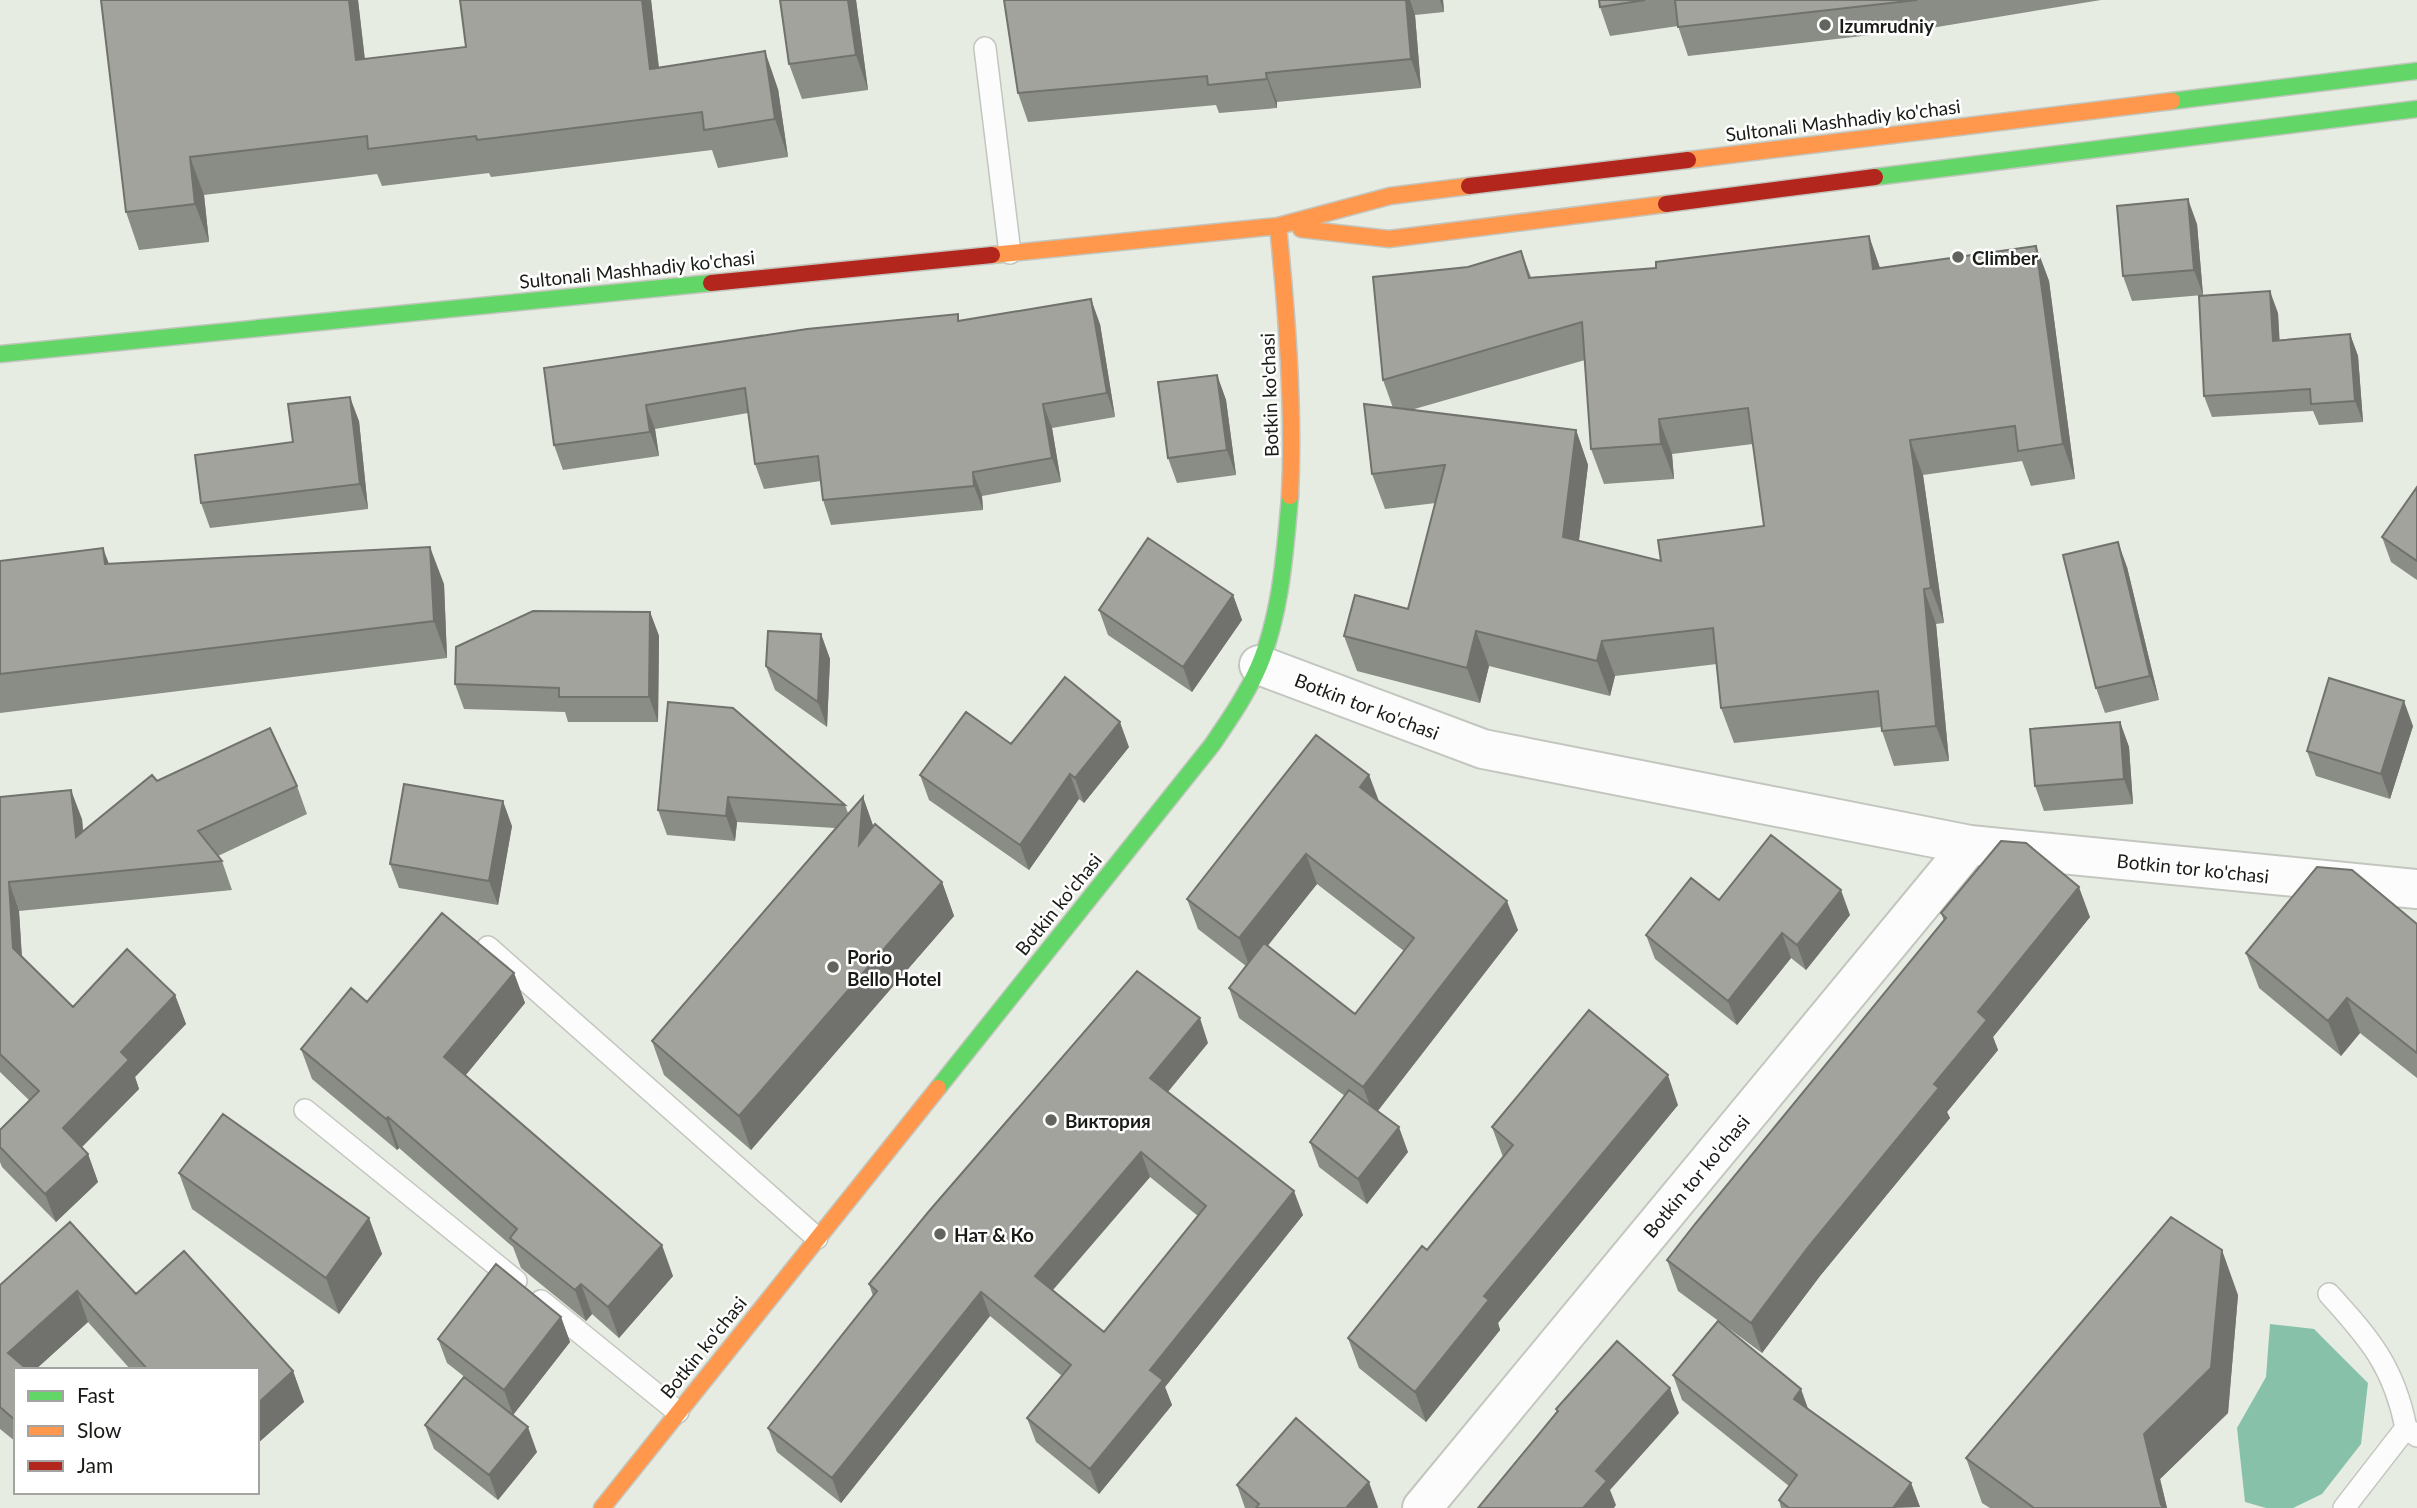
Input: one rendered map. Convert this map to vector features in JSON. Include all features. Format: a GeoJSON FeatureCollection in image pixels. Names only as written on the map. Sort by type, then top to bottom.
{"type":"FeatureCollection","features":[{"type":"Feature","properties":{"kind":"street","name":"Sultonali Mashhadiy ko'chasi"},"geometry":{"type":"LineString","coordinates":[[0,354],[1278,226],[1390,197],[2417,71]]}},
{"type":"Feature","properties":{"kind":"street","name":"Sultonali Mashhadiy ko'chasi"},"geometry":{"type":"LineString","coordinates":[[1278,226],[1389,239],[2417,109]]}},
{"type":"Feature","properties":{"kind":"street","name":"Botkin ko'chasi"},"geometry":{"type":"LineString","coordinates":[[601,1508],[1212,745],[1237,709],[1259,665],[1275,609],[1286,550],[1293,488],[1288,330],[1278,226]]}},
{"type":"Feature","properties":{"kind":"street","name":"Botkin tor ko'chasi"},"geometry":{"type":"LineString","coordinates":[[1259,665],[1483,749],[1970,845],[2417,889]]}},
{"type":"Feature","properties":{"kind":"street","name":"Botkin tor ko'chasi"},"geometry":{"type":"LineString","coordinates":[[1422,1508],[1970,845]]}},
{"type":"Feature","properties":{"kind":"lane"},"geometry":{"type":"LineString","coordinates":[[985,48],[1010,253]]}},
{"type":"Feature","properties":{"kind":"lane"},"geometry":{"type":"LineString","coordinates":[[488,947],[817,1238]]}},
{"type":"Feature","properties":{"kind":"lane"},"geometry":{"type":"LineString","coordinates":[[305,1110],[678,1412]]}},
{"type":"Feature","properties":{"kind":"lane"},"geometry":{"type":"LineString","coordinates":[[2329,1294],[2364,1333],[2384,1362],[2411,1432],[2344,1508]]}},
{"type":"Feature","properties":{"kind":"shaded area"},"geometry":{"type":"Polygon","coordinates":[[[2270,1324],[2314,1329],[2368,1383],[2361,1444],[2322,1494],[2293,1508],[2266,1508],[2245,1502],[2237,1428],[2266,1377],[2270,1324]]]}},
{"type":"Feature","properties":{"kind":"building"},"geometry":{"type":"Polygon","coordinates":[[[101,0],[349,0],[356,60],[466,47],[460,0],[642,0],[650,69],[765,51],[775,119],[704,130],[702,112],[477,140],[476,136],[368,149],[367,136],[190,157],[195,204],[126,212],[101,0]]]}},
{"type":"Feature","properties":{"kind":"building"},"geometry":{"type":"Polygon","coordinates":[[[780,0],[848,0],[856,55],[789,64],[780,0]]]}},
{"type":"Feature","properties":{"kind":"building"},"geometry":{"type":"Polygon","coordinates":[[[1004,0],[1406,0],[1411,59],[1266,73],[1267,79],[1208,85],[1207,76],[1018,93],[1004,0]]]}},
{"type":"Feature","properties":{"kind":"building"},"geometry":{"type":"Polygon","coordinates":[[[1599,0],[1645,0],[1600,7],[1599,0]]]}},
{"type":"Feature","properties":{"kind":"building"},"geometry":{"type":"Polygon","coordinates":[[[1675,0],[1917,0],[1678,27],[1675,0]]]}},
{"type":"Feature","properties":{"kind":"building"},"geometry":{"type":"Polygon","coordinates":[[[2188,199],[2194,270],[2123,276],[2117,206],[2188,199]]]}},
{"type":"Feature","properties":{"kind":"building"},"geometry":{"type":"Polygon","coordinates":[[[1869,236],[1873,269],[2036,246],[2063,444],[2018,451],[2015,426],[1910,440],[1931,588],[1924,589],[1936,726],[1882,731],[1878,691],[1721,708],[1713,628],[1602,641],[1597,661],[1476,631],[1467,668],[1344,636],[1355,595],[1408,609],[1445,465],[1372,474],[1364,404],[1576,430],[1563,537],[1661,561],[1658,540],[1764,526],[1748,408],[1659,419],[1661,444],[1591,449],[1582,322],[1383,380],[1373,277],[1468,267],[1521,251],[1529,278],[1656,268],[1656,262],[1869,236]]]}},
{"type":"Feature","properties":{"kind":"building"},"geometry":{"type":"Polygon","coordinates":[[[2270,291],[2273,341],[2350,334],[2355,401],[2311,404],[2310,389],[2204,396],[2199,296],[2270,291]]]}},
{"type":"Feature","properties":{"kind":"building"},"geometry":{"type":"Polygon","coordinates":[[[1091,299],[1107,393],[1043,404],[1052,458],[973,472],[974,486],[823,500],[818,456],[755,464],[745,388],[646,405],[650,432],[554,445],[544,368],[807,329],[958,314],[958,321],[1091,299]]]}},
{"type":"Feature","properties":{"kind":"building"},"geometry":{"type":"Polygon","coordinates":[[[1217,375],[1227,450],[1168,458],[1158,382],[1217,375]]]}},
{"type":"Feature","properties":{"kind":"building"},"geometry":{"type":"Polygon","coordinates":[[[350,397],[360,484],[201,503],[195,455],[293,442],[288,404],[350,397]]]}},
{"type":"Feature","properties":{"kind":"building"},"geometry":{"type":"Polygon","coordinates":[[[2417,487],[2417,561],[2382,537],[2417,487]]]}},
{"type":"Feature","properties":{"kind":"building"},"geometry":{"type":"Polygon","coordinates":[[[1148,538],[1233,595],[1183,667],[1099,610],[1148,538]]]}},
{"type":"Feature","properties":{"kind":"building"},"geometry":{"type":"Polygon","coordinates":[[[2118,542],[2150,676],[2096,688],[2063,555],[2118,542]]]}},
{"type":"Feature","properties":{"kind":"building"},"geometry":{"type":"Polygon","coordinates":[[[430,547],[434,621],[0,674],[0,561],[103,548],[105,564],[430,547]]]}},
{"type":"Feature","properties":{"kind":"building"},"geometry":{"type":"Polygon","coordinates":[[[533,611],[650,612],[649,697],[559,697],[559,688],[455,684],[456,647],[533,611]]]}},
{"type":"Feature","properties":{"kind":"building"},"geometry":{"type":"Polygon","coordinates":[[[768,631],[821,634],[818,702],[766,666],[768,631]]]}},
{"type":"Feature","properties":{"kind":"building"},"geometry":{"type":"Polygon","coordinates":[[[1065,677],[1120,722],[1075,778],[1070,774],[1020,845],[920,775],[966,712],[1011,744],[1065,677]]]}},
{"type":"Feature","properties":{"kind":"building"},"geometry":{"type":"Polygon","coordinates":[[[2329,678],[2404,701],[2381,774],[2307,751],[2329,678]]]}},
{"type":"Feature","properties":{"kind":"building"},"geometry":{"type":"Polygon","coordinates":[[[668,702],[733,708],[845,805],[728,797],[726,816],[658,810],[668,702]]]}},
{"type":"Feature","properties":{"kind":"building"},"geometry":{"type":"Polygon","coordinates":[[[2120,722],[2124,779],[2035,786],[2030,729],[2120,722]]]}},
{"type":"Feature","properties":{"kind":"building"},"geometry":{"type":"Polygon","coordinates":[[[270,728],[297,786],[198,831],[222,861],[9,882],[13,948],[73,1007],[127,949],[175,995],[121,1052],[129,1060],[63,1128],[88,1154],[45,1194],[0,1147],[0,1130],[39,1091],[0,1054],[0,797],[71,790],[76,837],[152,775],[157,781],[270,728]]]}},
{"type":"Feature","properties":{"kind":"building"},"geometry":{"type":"Polygon","coordinates":[[[1316,735],[1369,775],[1360,787],[1507,901],[1363,1087],[1229,988],[1264,943],[1355,1014],[1414,938],[1306,854],[1239,938],[1187,899],[1316,735]]]}},
{"type":"Feature","properties":{"kind":"building"},"geometry":{"type":"Polygon","coordinates":[[[404,784],[503,801],[489,881],[390,864],[404,784]]]}},
{"type":"Feature","properties":{"kind":"building","name":"Porio Bello Hotel"},"geometry":{"type":"Polygon","coordinates":[[[863,797],[859,845],[875,824],[942,882],[739,1116],[652,1041],[863,797]]]}},
{"type":"Feature","properties":{"kind":"building"},"geometry":{"type":"Polygon","coordinates":[[[1771,835],[1841,890],[1797,945],[1782,933],[1728,1001],[1646,935],[1691,878],[1719,900],[1771,835]]]}},
{"type":"Feature","properties":{"kind":"building"},"geometry":{"type":"Polygon","coordinates":[[[2001,841],[2026,843],[2079,887],[1978,1012],[1987,1020],[1934,1084],[1939,1088],[1809,1246],[1751,1323],[1667,1260],[1946,918],[1941,913],[2001,841]]]}},
{"type":"Feature","properties":{"kind":"building"},"geometry":{"type":"Polygon","coordinates":[[[2317,867],[2352,870],[2417,924],[2417,1053],[2347,998],[2328,1021],[2246,953],[2317,867]]]}},
{"type":"Feature","properties":{"kind":"building"},"geometry":{"type":"Polygon","coordinates":[[[442,913],[514,973],[444,1057],[662,1245],[608,1307],[581,1284],[575,1290],[510,1238],[517,1229],[388,1117],[386,1119],[301,1049],[351,988],[367,1002],[442,913]]]}},
{"type":"Feature","properties":{"kind":"building"},"geometry":{"type":"Polygon","coordinates":[[[1137,971],[1200,1018],[1150,1078],[1294,1191],[1150,1370],[1163,1380],[1090,1469],[1027,1418],[1071,1365],[981,1292],[832,1478],[768,1428],[877,1291],[869,1284],[1137,971]],[[1141,1152],[1035,1276],[1104,1332],[1206,1206],[1141,1152]]]}},
{"type":"Feature","properties":{"kind":"building"},"geometry":{"type":"Polygon","coordinates":[[[1589,1010],[1668,1075],[1484,1296],[1489,1300],[1415,1392],[1348,1338],[1422,1246],[1427,1250],[1513,1145],[1492,1127],[1589,1010]]]}},
{"type":"Feature","properties":{"kind":"building"},"geometry":{"type":"Polygon","coordinates":[[[1349,1090],[1399,1127],[1358,1179],[1310,1142],[1349,1090]]]}},
{"type":"Feature","properties":{"kind":"building"},"geometry":{"type":"Polygon","coordinates":[[[223,1114],[369,1218],[326,1278],[179,1173],[223,1114]]]}},
{"type":"Feature","properties":{"kind":"building"},"geometry":{"type":"Polygon","coordinates":[[[2171,1217],[2222,1250],[2211,1368],[2144,1434],[2161,1505],[2165,1508],[2034,1508],[1966,1458],[2171,1217]]]}},
{"type":"Feature","properties":{"kind":"building"},"geometry":{"type":"Polygon","coordinates":[[[70,1222],[136,1294],[184,1251],[293,1371],[259,1402],[259,1368],[146,1368],[77,1291],[8,1353],[26,1368],[14,1368],[14,1419],[0,1407],[0,1285],[70,1222]]]}},
{"type":"Feature","properties":{"kind":"building"},"geometry":{"type":"Polygon","coordinates":[[[496,1264],[561,1317],[504,1390],[438,1339],[496,1264]]]}},
{"type":"Feature","properties":{"kind":"building"},"geometry":{"type":"Polygon","coordinates":[[[1718,1321],[1801,1389],[1794,1399],[1911,1483],[1893,1508],[1789,1508],[1779,1500],[1797,1475],[1673,1375],[1718,1321]]]}},
{"type":"Feature","properties":{"kind":"building"},"geometry":{"type":"Polygon","coordinates":[[[1617,1341],[1670,1388],[1596,1471],[1607,1481],[1583,1508],[1478,1508],[1558,1411],[1556,1409],[1617,1341]]]}},
{"type":"Feature","properties":{"kind":"building"},"geometry":{"type":"Polygon","coordinates":[[[464,1377],[528,1427],[489,1475],[425,1425],[464,1377]]]}},
{"type":"Feature","properties":{"kind":"building"},"geometry":{"type":"Polygon","coordinates":[[[1296,1418],[1369,1482],[1346,1508],[1256,1508],[1259,1504],[1237,1485],[1296,1418]]]}},
{"type":"Feature","properties":{"kind":"traffic: fast"},"geometry":{"type":"LineString","coordinates":[[2172,101],[2417,71]]}},
{"type":"Feature","properties":{"kind":"traffic: fast"},"geometry":{"type":"LineString","coordinates":[[1875,177],[2417,109]]}},
{"type":"Feature","properties":{"kind":"traffic: fast"},"geometry":{"type":"LineString","coordinates":[[0,354],[711,283]]}},
{"type":"Feature","properties":{"kind":"traffic: fast"},"geometry":{"type":"LineString","coordinates":[[938,1088],[1212,745],[1243,697],[1259,666],[1277,604],[1290,496]]}},
{"type":"Feature","properties":{"kind":"traffic: slow"},"geometry":{"type":"LineString","coordinates":[[1688,160],[2172,101]]}},
{"type":"Feature","properties":{"kind":"traffic: slow"},"geometry":{"type":"LineString","coordinates":[[992,255],[1278,226],[1390,196],[1469,186]]}},
{"type":"Feature","properties":{"kind":"traffic: slow"},"geometry":{"type":"LineString","coordinates":[[1301,229],[1389,239],[1666,204]]}},
{"type":"Feature","properties":{"kind":"traffic: slow"},"geometry":{"type":"LineString","coordinates":[[1278,226],[1289,361],[1290,496]]}},
{"type":"Feature","properties":{"kind":"traffic: slow"},"geometry":{"type":"LineString","coordinates":[[602,1508],[938,1088]]}},
{"type":"Feature","properties":{"kind":"traffic: jam"},"geometry":{"type":"LineString","coordinates":[[1469,186],[1688,160]]}},
{"type":"Feature","properties":{"kind":"traffic: jam"},"geometry":{"type":"LineString","coordinates":[[1666,204],[1875,177]]}},
{"type":"Feature","properties":{"kind":"traffic: jam"},"geometry":{"type":"LineString","coordinates":[[711,283],[992,255]]}},
{"type":"Feature","properties":{"kind":"place","name":"Izumrudniy"},"geometry":{"type":"Point","coordinates":[1825,25]}},
{"type":"Feature","properties":{"kind":"place","name":"Climber"},"geometry":{"type":"Point","coordinates":[1958,257]}},
{"type":"Feature","properties":{"kind":"place","name":"Porio Bello Hotel"},"geometry":{"type":"Point","coordinates":[833,967]}},
{"type":"Feature","properties":{"kind":"place","name":"Виктория"},"geometry":{"type":"Point","coordinates":[1051,1120]}},
{"type":"Feature","properties":{"kind":"place","name":"Нат & Ко"},"geometry":{"type":"Point","coordinates":[940,1234]}}]}
